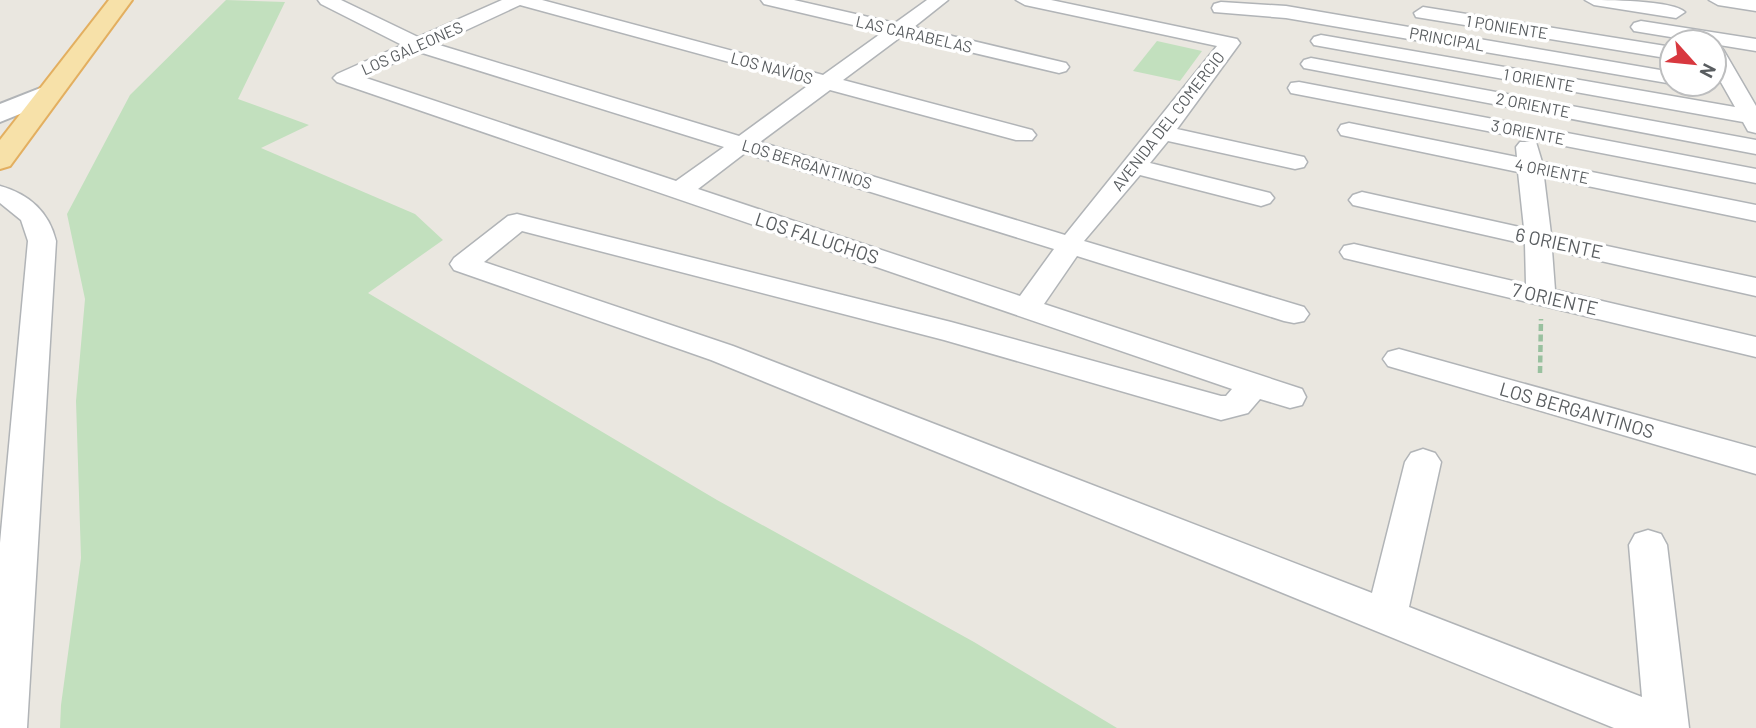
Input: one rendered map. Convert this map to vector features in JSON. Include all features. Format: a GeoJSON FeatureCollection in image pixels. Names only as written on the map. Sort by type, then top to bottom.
{"type":"FeatureCollection","features":[{"type":"Feature","properties":{"kind":"main road"},"geometry":{"type":"LineString","coordinates":[[0,160],[48,93],[121,0]]}},
{"type":"Feature","properties":{"kind":"street","name":"LOS BERGANTINOS"},"geometry":{"type":"LineString","coordinates":[[327,0],[418,45],[742,144],[1074,240],[1294,314]]}},
{"type":"Feature","properties":{"kind":"street","name":"LOS GALEONES"},"geometry":{"type":"LineString","coordinates":[[344,78],[519,0]]}},
{"type":"Feature","properties":{"kind":"street","name":"LOS NAVÍOS"},"geometry":{"type":"LineString","coordinates":[[519,0],[1024,135]]}},
{"type":"Feature","properties":{"kind":"street","name":"LAS CARABELAS"},"geometry":{"type":"LineString","coordinates":[[770,0],[1059,67]]}},
{"type":"Feature","properties":{"kind":"street"},"geometry":{"type":"LineString","coordinates":[[677,192],[939,0]]}},
{"type":"Feature","properties":{"kind":"street"},"geometry":{"type":"LineString","coordinates":[[1024,0],[1230,43]]}},
{"type":"Feature","properties":{"kind":"street"},"geometry":{"type":"LineString","coordinates":[[1496,0],[1510,50],[1532,167],[1541,295]]}},
{"type":"Feature","properties":{"kind":"street"},"geometry":{"type":"LineString","coordinates":[[1594,0],[1696,10],[1756,24]]}},
{"type":"Feature","properties":{"kind":"street"},"geometry":{"type":"LineString","coordinates":[[1718,0],[1756,5]]}},
{"type":"Feature","properties":{"kind":"street","name":"AVENIDA DEL COMERCIO"},"geometry":{"type":"LineString","coordinates":[[1027,307],[1074,240],[1162,133],[1230,43],[1220,4]]}},
{"type":"Feature","properties":{"kind":"street","name":"PRINCIPAL"},"geometry":{"type":"LineString","coordinates":[[1220,4],[1289,6],[1510,50],[1658,76]]}},
{"type":"Feature","properties":{"kind":"street"},"geometry":{"type":"LineString","coordinates":[[1696,10],[1704,28]]}},
{"type":"Feature","properties":{"kind":"street","name":"1 PONIENTE"},"geometry":{"type":"LineString","coordinates":[[1410,11],[1658,51]]}},
{"type":"Feature","properties":{"kind":"street"},"geometry":{"type":"LineString","coordinates":[[1616,23],[1658,35]]}},
{"type":"Feature","properties":{"kind":"street","name":"1 ORIENTE"},"geometry":{"type":"LineString","coordinates":[[1321,41],[1754,121]]}},
{"type":"Feature","properties":{"kind":"street"},"geometry":{"type":"LineString","coordinates":[[1728,48],[1756,45]]}},
{"type":"Feature","properties":{"kind":"street"},"geometry":{"type":"LineString","coordinates":[[1728,57],[1744,65]]}},
{"type":"Feature","properties":{"kind":"street","name":"2 ORIENTE"},"geometry":{"type":"LineString","coordinates":[[1311,64],[1756,147]]}},
{"type":"Feature","properties":{"kind":"street"},"geometry":{"type":"LineString","coordinates":[[1728,69],[1745,90],[1754,121]]}},
{"type":"Feature","properties":{"kind":"street","name":"LOS FALUCHOS"},"geometry":{"type":"LineString","coordinates":[[344,78],[1290,397]]}},
{"type":"Feature","properties":{"kind":"street","name":"3 ORIENTE"},"geometry":{"type":"LineString","coordinates":[[1299,88],[1756,176]]}},
{"type":"Feature","properties":{"kind":"street"},"geometry":{"type":"LineString","coordinates":[[0,114],[48,93]]}},
{"type":"Feature","properties":{"kind":"street","name":"4 ORIENTE"},"geometry":{"type":"LineString","coordinates":[[1349,130],[1756,212]]}},
{"type":"Feature","properties":{"kind":"street"},"geometry":{"type":"LineString","coordinates":[[1162,133],[1295,162]]}},
{"type":"Feature","properties":{"kind":"street"},"geometry":{"type":"LineString","coordinates":[[1134,166],[1261,198]]}},
{"type":"Feature","properties":{"kind":"street"},"geometry":{"type":"LineString","coordinates":[[0,194],[25,207],[34,216],[42,241],[5,728]]}},
{"type":"Feature","properties":{"kind":"street","name":"6 ORIENTE"},"geometry":{"type":"LineString","coordinates":[[1362,200],[1756,287]]}},
{"type":"Feature","properties":{"kind":"street"},"geometry":{"type":"LineString","coordinates":[[1251,384],[1242,403],[1236,408],[1221,408],[951,332],[517,222],[464,264],[722,353],[1667,728],[1648,545]]}},
{"type":"Feature","properties":{"kind":"street","name":"7 ORIENTE"},"geometry":{"type":"LineString","coordinates":[[1353,252],[1756,347]]}},
{"type":"Feature","properties":{"kind":"street","name":"LOS BERGANTINOS"},"geometry":{"type":"LineString","coordinates":[[1399,359],[1756,461]]}},
{"type":"Feature","properties":{"kind":"street"},"geometry":{"type":"LineString","coordinates":[[1386,618],[1423,462]]}},
{"type":"Feature","properties":{"kind":"path"},"geometry":{"type":"LineString","coordinates":[[1540,399],[1541,295]]}},
{"type":"Feature","properties":{"kind":"green space"},"geometry":{"type":"Polygon","coordinates":[[[226,0],[285,2],[238,99],[309,125],[261,148],[415,214],[443,240],[368,293],[717,500],[974,642],[1117,728],[60,728],[81,558],[76,401],[85,299],[67,214],[130,95],[226,0]]]}},
{"type":"Feature","properties":{"kind":"green space"},"geometry":{"type":"Polygon","coordinates":[[[1157,41],[1202,51],[1180,81],[1133,71],[1157,41]]]}}]}
